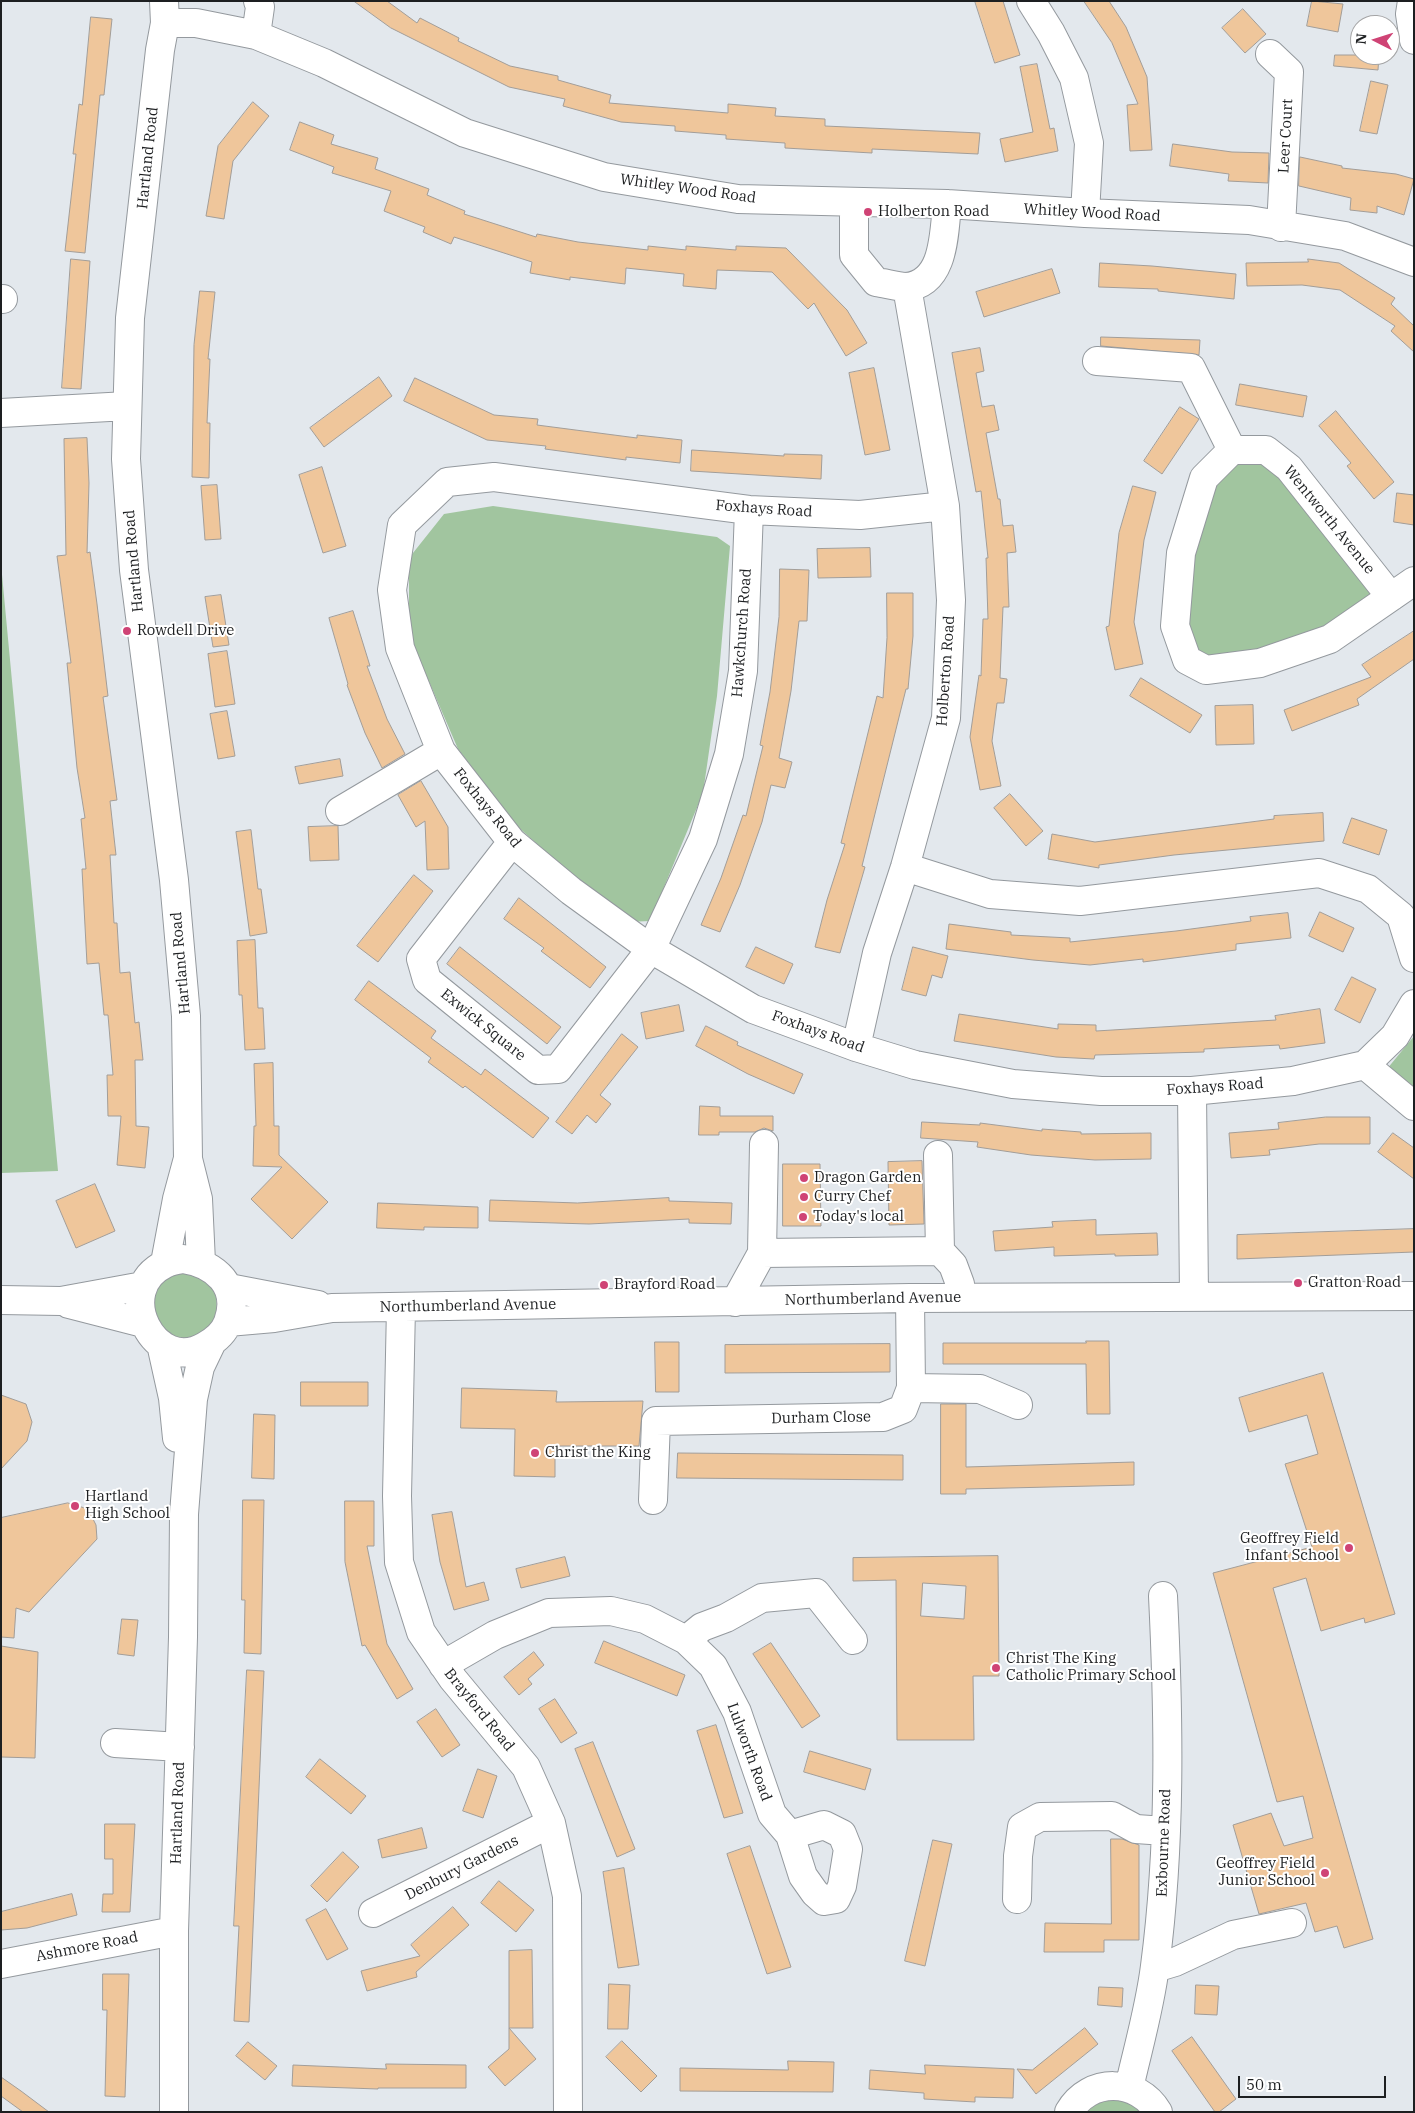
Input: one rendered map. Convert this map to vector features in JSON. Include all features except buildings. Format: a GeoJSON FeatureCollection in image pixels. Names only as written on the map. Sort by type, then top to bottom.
{"type":"FeatureCollection","features":[{"type":"Feature","properties":{"kind":"street"},"geometry":{"type":"LineString","coordinates":[[256,35],[260,7],[258,1]]}},
{"type":"Feature","properties":{"kind":"street"},"geometry":{"type":"LineString","coordinates":[[1031,1],[1051,32],[1074,78],[1088,143],[1085,213]]}},
{"type":"Feature","properties":{"kind":"street"},"geometry":{"type":"LineString","coordinates":[[1412,1],[1410,14],[1414,40]]}},
{"type":"Feature","properties":{"kind":"street","name":"Whitley Wood Road"},"geometry":{"type":"LineString","coordinates":[[165,12],[196,23],[256,35],[324,63],[465,134],[604,177],[738,199],[947,204],[1085,213],[1248,220],[1344,236],[1414,261]]}},
{"type":"Feature","properties":{"kind":"street","name":"Hartland Road"},"geometry":{"type":"LineString","coordinates":[[165,12],[130,318],[126,458],[134,570],[174,880],[186,1016],[188,1159],[198,1199],[201,1262]]}},
{"type":"Feature","properties":{"kind":"street","name":"Leer Court"},"geometry":{"type":"LineString","coordinates":[[1270,54],[1289,72],[1281,227]]}},
{"type":"Feature","properties":{"kind":"street"},"geometry":{"type":"LineString","coordinates":[[854,203],[854,255],[876,282],[907,287],[929,278],[943,253],[947,204]]}},
{"type":"Feature","properties":{"kind":"street","name":"Holberton Road"},"geometry":{"type":"LineString","coordinates":[[856,1047],[878,953],[905,867],[946,718],[951,600],[945,506],[907,287]]}},
{"type":"Feature","properties":{"kind":"street"},"geometry":{"type":"LineString","coordinates":[[1097,361],[1191,368],[1232,450],[1204,478],[1181,553],[1174,626],[1187,660],[1206,670],[1260,663],[1330,639],[1414,581]]}},
{"type":"Feature","properties":{"kind":"street"},"geometry":{"type":"LineString","coordinates":[[1,413],[127,406]]}},
{"type":"Feature","properties":{"kind":"street","name":"Wentworth Avenue"},"geometry":{"type":"LineString","coordinates":[[1232,450],[1266,450],[1288,468],[1391,597]]}},
{"type":"Feature","properties":{"kind":"street","name":"Foxhays Road"},"geometry":{"type":"LineString","coordinates":[[945,506],[860,515],[749,510],[494,477],[447,482],[402,525],[392,590],[400,648],[441,751],[512,842],[571,891],[651,949],[754,1009],[856,1047],[915,1065],[1013,1084],[1101,1092],[1192,1091],[1293,1081],[1365,1065]]}},
{"type":"Feature","properties":{"kind":"street","name":"Hawkchurch Road"},"geometry":{"type":"LineString","coordinates":[[651,949],[703,839],[729,754],[743,671],[749,510]]}},
{"type":"Feature","properties":{"kind":"street"},"geometry":{"type":"LineString","coordinates":[[340,811],[441,751]]}},
{"type":"Feature","properties":{"kind":"street","name":"Exwick Square"},"geometry":{"type":"LineString","coordinates":[[512,842],[421,959],[426,980],[538,1070],[558,1069],[651,949]]}},
{"type":"Feature","properties":{"kind":"street"},"geometry":{"type":"LineString","coordinates":[[905,867],[990,894],[1080,902],[1319,873],[1368,889],[1401,916],[1414,958]]}},
{"type":"Feature","properties":{"kind":"street"},"geometry":{"type":"LineString","coordinates":[[1414,1004],[1395,1036],[1365,1065],[1414,1106]]}},
{"type":"Feature","properties":{"kind":"street"},"geometry":{"type":"LineString","coordinates":[[1192,1091],[1194,1297]]}},
{"type":"Feature","properties":{"kind":"street"},"geometry":{"type":"LineString","coordinates":[[735,1302],[762,1253],[764,1144]]}},
{"type":"Feature","properties":{"kind":"street"},"geometry":{"type":"LineString","coordinates":[[938,1155],[940,1251],[953,1265],[960,1284],[957,1298]]}},
{"type":"Feature","properties":{"kind":"street","name":"Hartland Road"},"geometry":{"type":"LineString","coordinates":[[165,1263],[177,1199],[188,1159]]}},
{"type":"Feature","properties":{"kind":"street"},"geometry":{"type":"LineString","coordinates":[[762,1253],[940,1251]]}},
{"type":"Feature","properties":{"kind":"street"},"geometry":{"type":"LineString","coordinates":[[183,1259],[201,1262],[220,1275],[229,1288],[231,1305],[220,1332],[194,1352],[176,1352],[161,1344],[152,1336],[143,1323],[139,1307],[143,1286],[152,1273],[165,1263],[183,1259]]}},
{"type":"Feature","properties":{"kind":"street"},"geometry":{"type":"LineString","coordinates":[[1,1300],[61,1301],[143,1286]]}},
{"type":"Feature","properties":{"kind":"street","name":"Northumberland Avenue"},"geometry":{"type":"LineString","coordinates":[[229,1288],[332,1308]]}},
{"type":"Feature","properties":{"kind":"street","name":"Northumberland Avenue"},"geometry":{"type":"LineString","coordinates":[[220,1332],[274,1318],[332,1308],[910,1298],[1414,1296]]}},
{"type":"Feature","properties":{"kind":"street","name":"Durham Close"},"geometry":{"type":"LineString","coordinates":[[653,1500],[656,1421],[883,1417],[903,1409],[911,1388],[910,1298]]}},
{"type":"Feature","properties":{"kind":"street"},"geometry":{"type":"LineString","coordinates":[[61,1301],[143,1323]]}},
{"type":"Feature","properties":{"kind":"street","name":"Brayford Road"},"geometry":{"type":"LineString","coordinates":[[401,1307],[398,1496],[399,1562],[421,1632],[443,1665],[526,1767],[551,1823],[566,1896],[568,2112]]}},
{"type":"Feature","properties":{"kind":"street","name":"Hartland Road"},"geometry":{"type":"LineString","coordinates":[[174,2112],[174,1931],[180,1747],[184,1514],[193,1399],[200,1367],[220,1332]]}},
{"type":"Feature","properties":{"kind":"street","name":"Hartland Road"},"geometry":{"type":"LineString","coordinates":[[161,1344],[173,1398],[184,1514]]}},
{"type":"Feature","properties":{"kind":"street"},"geometry":{"type":"LineString","coordinates":[[911,1388],[980,1389],[1018,1404]]}},
{"type":"Feature","properties":{"kind":"street"},"geometry":{"type":"LineString","coordinates":[[686,1640],[702,1627],[726,1618],[762,1598],[816,1593],[854,1640]]}},
{"type":"Feature","properties":{"kind":"street","name":"Exbourne Road"},"geometry":{"type":"LineString","coordinates":[[1129,2088],[1155,1968],[1165,1871],[1168,1698],[1163,1596]]}},
{"type":"Feature","properties":{"kind":"street","name":"Lulworth Road"},"geometry":{"type":"LineString","coordinates":[[443,1665],[495,1635],[549,1613],[611,1611],[645,1619],[686,1640],[713,1666],[737,1712],[772,1814],[790,1834]]}},
{"type":"Feature","properties":{"kind":"street"},"geometry":{"type":"LineString","coordinates":[[115,1743],[180,1747]]}},
{"type":"Feature","properties":{"kind":"street"},"geometry":{"type":"LineString","coordinates":[[1017,1900],[1018,1856],[1022,1827],[1040,1817],[1112,1816],[1136,1829],[1165,1831]]}},
{"type":"Feature","properties":{"kind":"street","name":"Denbury Gardens"},"geometry":{"type":"LineString","coordinates":[[373,1912],[551,1823]]}},
{"type":"Feature","properties":{"kind":"street"},"geometry":{"type":"LineString","coordinates":[[1155,1968],[1175,1962],[1233,1935],[1292,1922]]}},
{"type":"Feature","properties":{"kind":"street","name":"Ashmore Road"},"geometry":{"type":"LineString","coordinates":[[1,1964],[174,1931]]}},
{"type":"Feature","properties":{"kind":"street"},"geometry":{"type":"LineString","coordinates":[[1069,2112],[1084,2094],[1098,2088],[1114,2085],[1129,2088],[1143,2094],[1158,2112]]}},
{"type":"Feature","properties":{"kind":"green space"},"geometry":{"type":"Polygon","coordinates":[[[1246,460],[1271,466],[1372,593],[1312,635],[1220,660],[1196,652],[1185,621],[1190,550],[1217,475],[1246,460]]]}},
{"type":"Feature","properties":{"kind":"green space"},"geometry":{"type":"Polygon","coordinates":[[[493,506],[717,537],[730,546],[717,696],[703,793],[650,921],[628,922],[603,903],[517,826],[458,749],[409,635],[409,558],[444,514],[493,506]]]}},
{"type":"Feature","properties":{"kind":"green space"},"geometry":{"type":"Polygon","coordinates":[[[1,564],[58,1171],[1,1173],[1,564]]]}},
{"type":"Feature","properties":{"kind":"green space"},"geometry":{"type":"Polygon","coordinates":[[[1414,1036],[1414,1091],[1387,1069],[1414,1036]]]}},
{"type":"Feature","properties":{"kind":"green space"},"geometry":{"type":"Polygon","coordinates":[[[175,1272],[188,1273],[205,1279],[215,1291],[217,1309],[215,1322],[188,1342],[157,1330],[152,1309],[151,1296],[154,1291],[158,1285],[175,1272]]]}},
{"type":"Feature","properties":{"kind":"green space"},"geometry":{"type":"Polygon","coordinates":[[[1118,2097],[1145,2112],[1083,2112],[1094,2102],[1118,2097]]]}},
{"type":"Feature","properties":{"kind":"place","name":"Holberton Road"},"geometry":{"type":"Point","coordinates":[868,212]}},
{"type":"Feature","properties":{"kind":"place","name":"Rowdell Drive"},"geometry":{"type":"Point","coordinates":[127,631]}},
{"type":"Feature","properties":{"kind":"place","name":"Dragon Garden"},"geometry":{"type":"Point","coordinates":[804,1178]}},
{"type":"Feature","properties":{"kind":"place","name":"Curry Chef"},"geometry":{"type":"Point","coordinates":[804,1197]}},
{"type":"Feature","properties":{"kind":"place","name":"Today's local"},"geometry":{"type":"Point","coordinates":[803,1217]}},
{"type":"Feature","properties":{"kind":"place","name":"Gratton Road"},"geometry":{"type":"Point","coordinates":[1298,1283]}},
{"type":"Feature","properties":{"kind":"place","name":"Brayford Road"},"geometry":{"type":"Point","coordinates":[604,1285]}},
{"type":"Feature","properties":{"kind":"place","name":"Christ the King"},"geometry":{"type":"Point","coordinates":[535,1453]}},
{"type":"Feature","properties":{"kind":"place","name":"Hartland High School"},"geometry":{"type":"Point","coordinates":[75,1506]}},
{"type":"Feature","properties":{"kind":"place","name":"Geoffrey Field Infant School"},"geometry":{"type":"Point","coordinates":[1349,1548]}},
{"type":"Feature","properties":{"kind":"place","name":"Christ The King Catholic Primary School"},"geometry":{"type":"Point","coordinates":[996,1668]}},
{"type":"Feature","properties":{"kind":"place","name":"Geoffrey Field Junior School"},"geometry":{"type":"Point","coordinates":[1325,1873]}}]}
